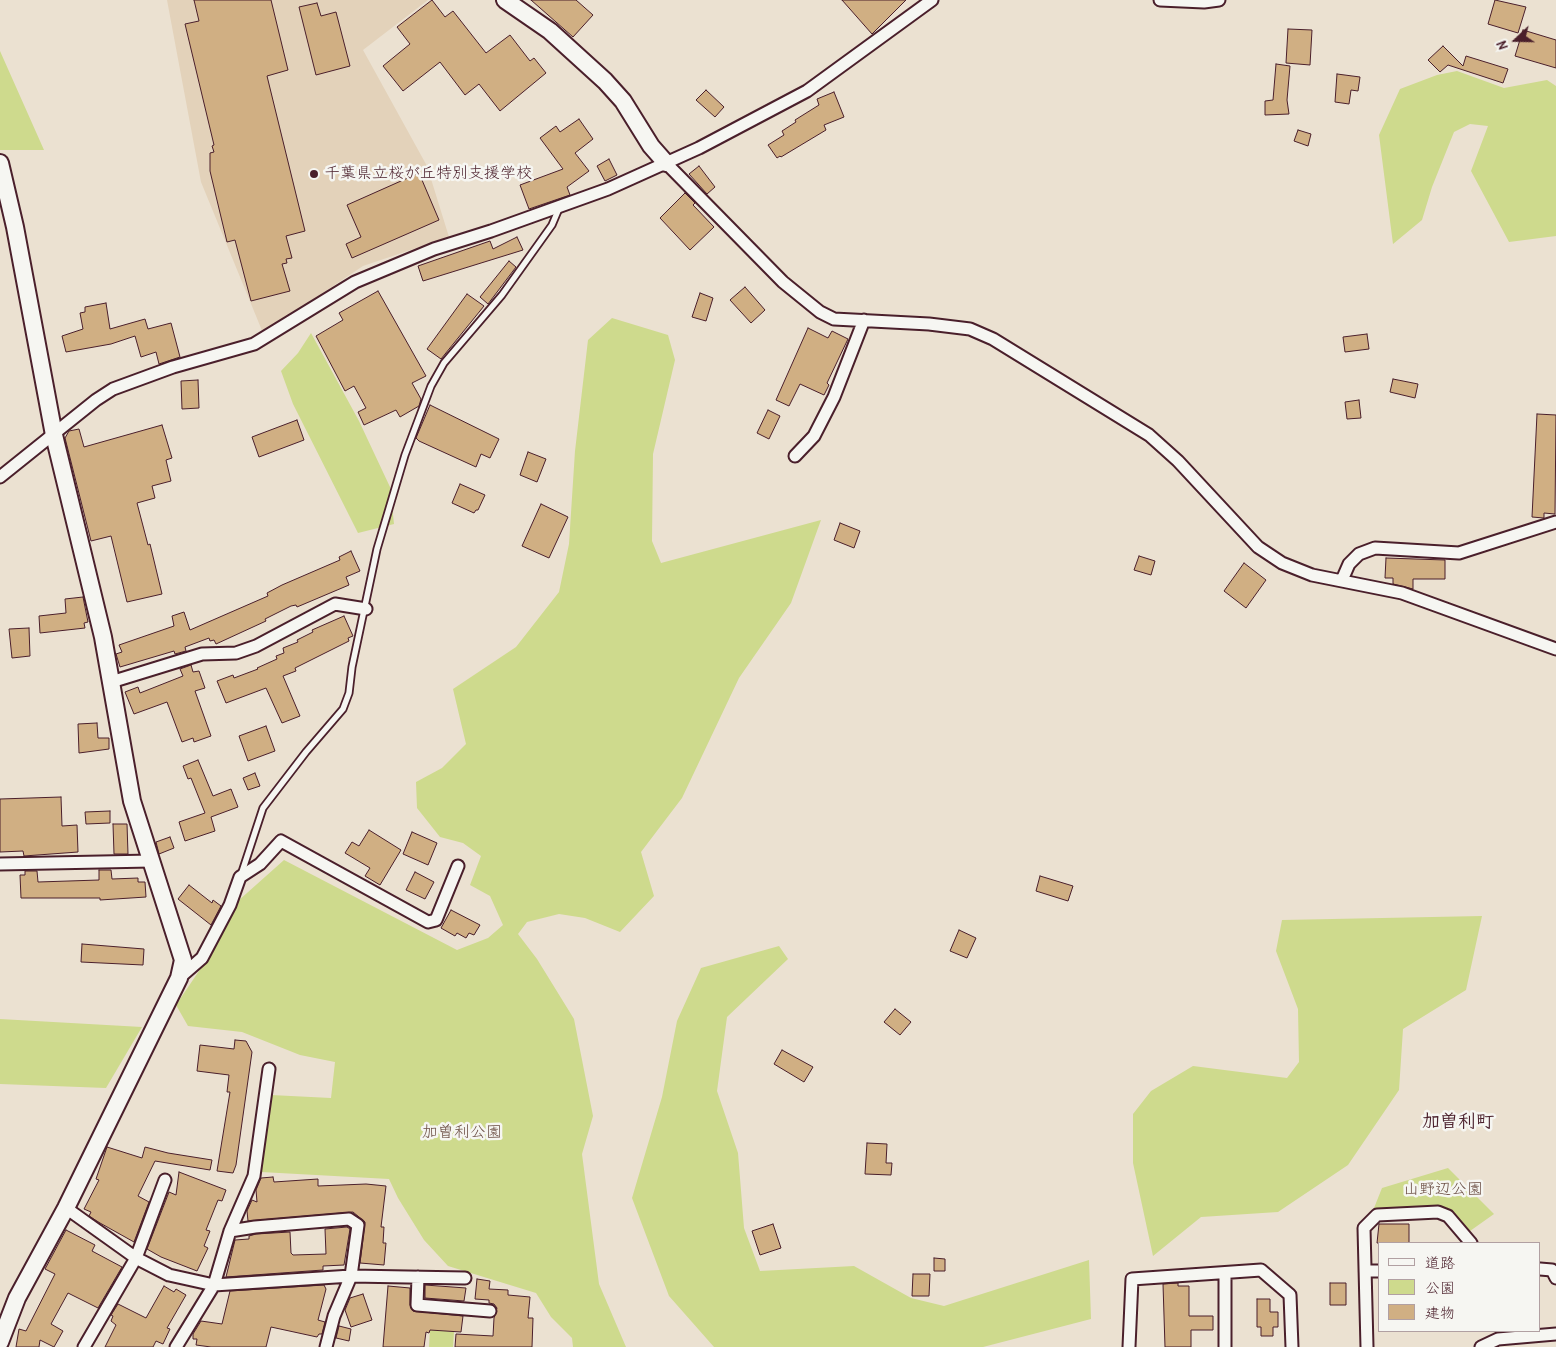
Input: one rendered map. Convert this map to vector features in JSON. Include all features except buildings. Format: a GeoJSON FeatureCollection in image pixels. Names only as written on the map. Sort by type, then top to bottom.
{"type":"FeatureCollection","features":[{"type":"Feature","properties":{"kind":"street"},"geometry":{"type":"LineString","coordinates":[[505,0],[550,31],[606,81],[623,102],[651,146],[666,163],[784,282],[820,312],[834,319],[929,324],[970,329],[993,338],[1149,435],[1178,461],[1258,547],[1282,563],[1312,575],[1402,593],[1556,649]]}},
{"type":"Feature","properties":{"kind":"street"},"geometry":{"type":"LineString","coordinates":[[1160,0],[1204,2],[1219,0]]}},
{"type":"Feature","properties":{"kind":"street"},"geometry":{"type":"LineString","coordinates":[[0,477],[96,400],[113,389],[164,370],[254,344],[355,282],[434,249],[608,189],[760,118],[807,91],[928,1]]}},
{"type":"Feature","properties":{"kind":"street"},"geometry":{"type":"LineString","coordinates":[[0,163],[16,227],[54,435],[86,559],[103,637],[132,801],[183,960],[179,978],[66,1208],[17,1298],[0,1342]]}},
{"type":"Feature","properties":{"kind":"street"},"geometry":{"type":"LineString","coordinates":[[795,456],[814,436],[834,397],[864,320]]}},
{"type":"Feature","properties":{"kind":"street"},"geometry":{"type":"LineString","coordinates":[[1342,580],[1349,564],[1359,554],[1375,548],[1459,553],[1556,522]]}},
{"type":"Feature","properties":{"kind":"street"},"geometry":{"type":"LineString","coordinates":[[111,682],[202,654],[236,653],[335,604],[366,609]]}},
{"type":"Feature","properties":{"kind":"street"},"geometry":{"type":"LineString","coordinates":[[179,978],[202,958],[230,905],[240,877],[260,864],[281,841],[428,922],[436,920],[458,866]]}},
{"type":"Feature","properties":{"kind":"street"},"geometry":{"type":"LineString","coordinates":[[0,864],[151,860]]}},
{"type":"Feature","properties":{"kind":"street"},"geometry":{"type":"LineString","coordinates":[[179,1347],[214,1285],[230,1231],[254,1176],[269,1069]]}},
{"type":"Feature","properties":{"kind":"street"},"geometry":{"type":"LineString","coordinates":[[84,1347],[136,1258],[165,1180]]}},
{"type":"Feature","properties":{"kind":"street"},"geometry":{"type":"LineString","coordinates":[[66,1208],[136,1258],[169,1275],[214,1285],[351,1276],[465,1278]]}},
{"type":"Feature","properties":{"kind":"street"},"geometry":{"type":"LineString","coordinates":[[1367,1347],[1364,1228],[1377,1215],[1438,1212],[1448,1216],[1470,1242]]}},
{"type":"Feature","properties":{"kind":"street"},"geometry":{"type":"LineString","coordinates":[[230,1231],[349,1219],[358,1225],[351,1276],[334,1316],[326,1347]]}},
{"type":"Feature","properties":{"kind":"street"},"geometry":{"type":"LineString","coordinates":[[1541,1269],[1552,1270],[1556,1278]]}},
{"type":"Feature","properties":{"kind":"street"},"geometry":{"type":"LineString","coordinates":[[1129,1347],[1132,1279],[1262,1270],[1290,1295],[1292,1347]]}},
{"type":"Feature","properties":{"kind":"street"},"geometry":{"type":"LineString","coordinates":[[1365,1271],[1378,1271]]}},
{"type":"Feature","properties":{"kind":"street"},"geometry":{"type":"LineString","coordinates":[[1225,1274],[1225,1347]]}},
{"type":"Feature","properties":{"kind":"street"},"geometry":{"type":"LineString","coordinates":[[418,1277],[417,1304],[490,1311]]}},
{"type":"Feature","properties":{"kind":"street"},"geometry":{"type":"LineString","coordinates":[[1481,1347],[1498,1339],[1556,1334]]}},
{"type":"Feature","properties":{"kind":"lane"},"geometry":{"type":"LineString","coordinates":[[240,877],[263,808],[306,752],[343,709],[366,609],[377,549],[405,455],[431,386],[444,363],[502,296],[552,225],[561,206]]}},
{"type":"Feature","properties":{"kind":"shaded area","name":"千葉県立桜が丘特別支援学校"},"geometry":{"type":"Polygon","coordinates":[[[167,0],[428,0],[363,50],[427,166],[449,237],[363,266],[263,333],[201,182],[167,0]]]}},
{"type":"Feature","properties":{"kind":"green space"},"geometry":{"type":"Polygon","coordinates":[[[0,51],[44,150],[0,150],[0,51]]]}},
{"type":"Feature","properties":{"kind":"green space"},"geometry":{"type":"Polygon","coordinates":[[[1457,71],[1504,88],[1547,80],[1556,86],[1556,236],[1509,242],[1471,171],[1488,126],[1470,124],[1454,132],[1432,187],[1422,220],[1393,244],[1379,135],[1400,89],[1437,75],[1457,71]]]}},
{"type":"Feature","properties":{"kind":"green space","name":"加曽利公園"},"geometry":{"type":"Polygon","coordinates":[[[612,318],[668,335],[675,360],[653,454],[652,541],[661,563],[821,520],[791,603],[739,678],[682,798],[641,852],[654,896],[620,932],[585,918],[559,914],[527,922],[518,934],[537,959],[574,1019],[593,1116],[582,1154],[599,1284],[626,1347],[573,1347],[572,1338],[551,1317],[536,1293],[448,1266],[424,1240],[398,1198],[389,1179],[261,1172],[271,1095],[331,1098],[335,1062],[300,1055],[242,1032],[188,1026],[176,1005],[203,965],[238,901],[284,860],[457,950],[488,938],[503,925],[490,896],[470,885],[481,856],[463,843],[440,837],[417,808],[416,782],[442,768],[466,744],[453,689],[516,647],[559,592],[569,544],[575,451],[588,340],[612,318]]]}},
{"type":"Feature","properties":{"kind":"green space"},"geometry":{"type":"Polygon","coordinates":[[[311,333],[359,421],[390,487],[394,524],[358,533],[293,404],[281,371],[298,353],[311,333]]]}},
{"type":"Feature","properties":{"kind":"green space"},"geometry":{"type":"Polygon","coordinates":[[[1482,916],[1466,990],[1403,1029],[1399,1090],[1348,1165],[1278,1212],[1201,1217],[1153,1256],[1133,1163],[1133,1114],[1151,1091],[1193,1066],[1287,1078],[1299,1062],[1298,1009],[1276,951],[1282,920],[1482,916]]]}},
{"type":"Feature","properties":{"kind":"green space"},"geometry":{"type":"Polygon","coordinates":[[[779,946],[788,959],[727,1017],[717,1091],[738,1153],[744,1228],[760,1271],[854,1266],[911,1298],[944,1306],[1089,1260],[1091,1319],[983,1347],[714,1347],[669,1296],[632,1198],[662,1097],[677,1021],[701,968],[779,946]]]}},
{"type":"Feature","properties":{"kind":"green space"},"geometry":{"type":"Polygon","coordinates":[[[0,1019],[142,1027],[106,1088],[0,1084],[0,1019]]]}},
{"type":"Feature","properties":{"kind":"green space","name":"山野辺公園"},"geometry":{"type":"Polygon","coordinates":[[[1448,1168],[1494,1214],[1470,1231],[1448,1208],[1374,1208],[1382,1188],[1448,1168]]]}},
{"type":"Feature","properties":{"kind":"green space"},"geometry":{"type":"Polygon","coordinates":[[[430,1329],[454,1332],[453,1347],[429,1347],[430,1329]]]}},
{"type":"Feature","properties":{"kind":"place","name":"千葉県立桜が丘特別支援学校"},"geometry":{"type":"Point","coordinates":[314,174]}},
{"type":"Feature","properties":{"kind":"district","name":"加曽利町"},"geometry":{"type":"Point","coordinates":[1458,1122]}}]}
